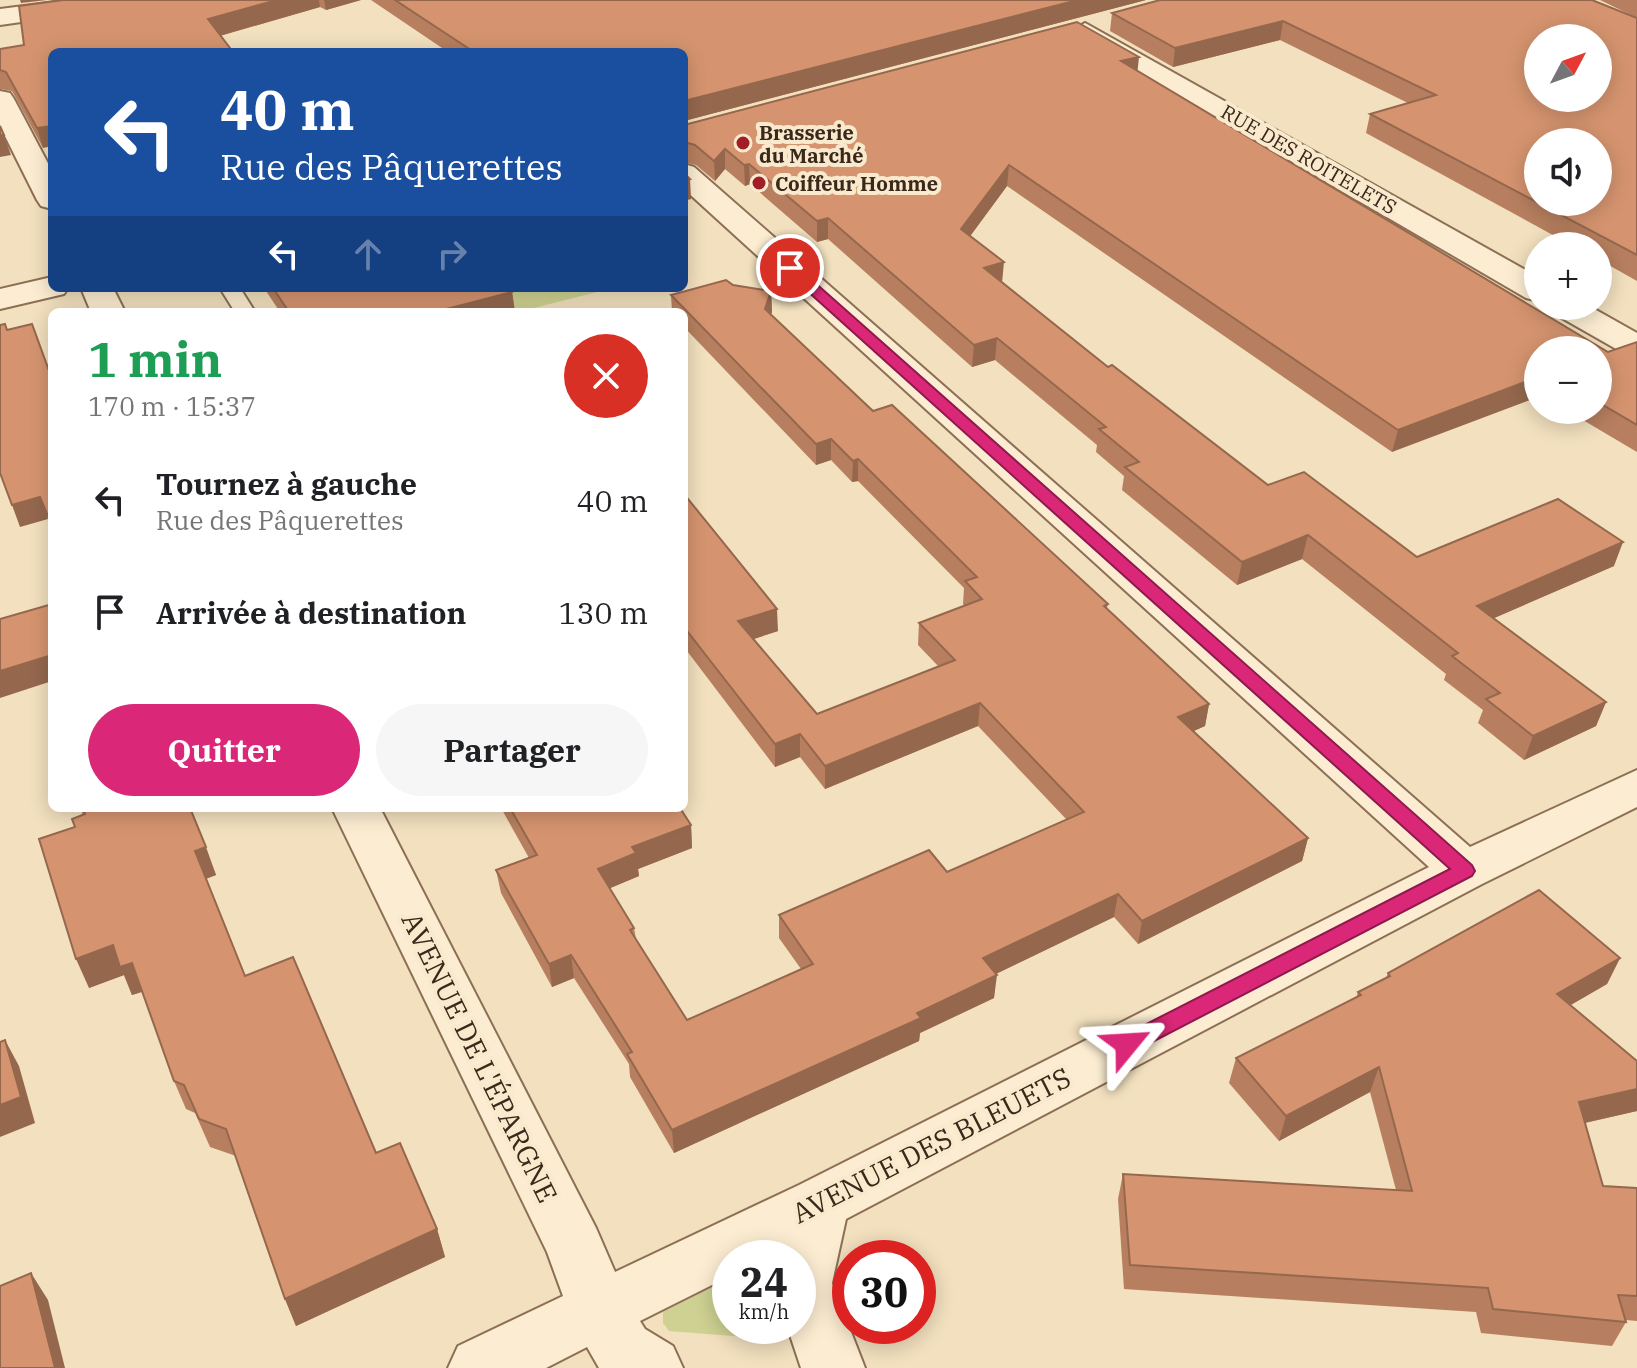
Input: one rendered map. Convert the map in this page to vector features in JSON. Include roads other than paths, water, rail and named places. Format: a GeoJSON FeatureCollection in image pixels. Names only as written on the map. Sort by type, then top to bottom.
{"type":"FeatureCollection","features":[{"type":"Feature","properties":{"kind":"street"},"geometry":{"type":"LineString","coordinates":[[0,17],[127,0]]}},
{"type":"Feature","properties":{"kind":"street","name":"RUE DES ROITELETS"},"geometry":{"type":"LineString","coordinates":[[1110,20],[1070,30],[1524,283]]}},
{"type":"Feature","properties":{"kind":"street"},"geometry":{"type":"LineString","coordinates":[[0,99],[48,192]]}},
{"type":"Feature","properties":{"kind":"street"},"geometry":{"type":"LineString","coordinates":[[688,177],[1465,871]]}},
{"type":"Feature","properties":{"kind":"street"},"geometry":{"type":"LineString","coordinates":[[0,299],[48,288]]}},
{"type":"Feature","properties":{"kind":"street"},"geometry":{"type":"LineString","coordinates":[[1590,320],[1637,347]]}},
{"type":"Feature","properties":{"kind":"street","name":"AVENUE DES BLEUETS"},"geometry":{"type":"LineString","coordinates":[[480,1368],[820,1203],[1465,871],[1637,787]]}},
{"type":"Feature","properties":{"kind":"street","name":"AVENUE DE L'ÉPARGNE"},"geometry":{"type":"LineString","coordinates":[[358,812],[575,1247],[599,1309],[623,1350],[651,1368]]}},
{"type":"Feature","properties":{"kind":"street"},"geometry":{"type":"LineString","coordinates":[[820,1203],[802,1283],[833,1368]]}},
{"type":"Feature","properties":{"kind":"place","name":"Brasserie du Marché"},"geometry":{"type":"Point","coordinates":[743,143]}},
{"type":"Feature","properties":{"kind":"place","name":"Coiffeur Homme"},"geometry":{"type":"Point","coordinates":[759,183]}}]}
